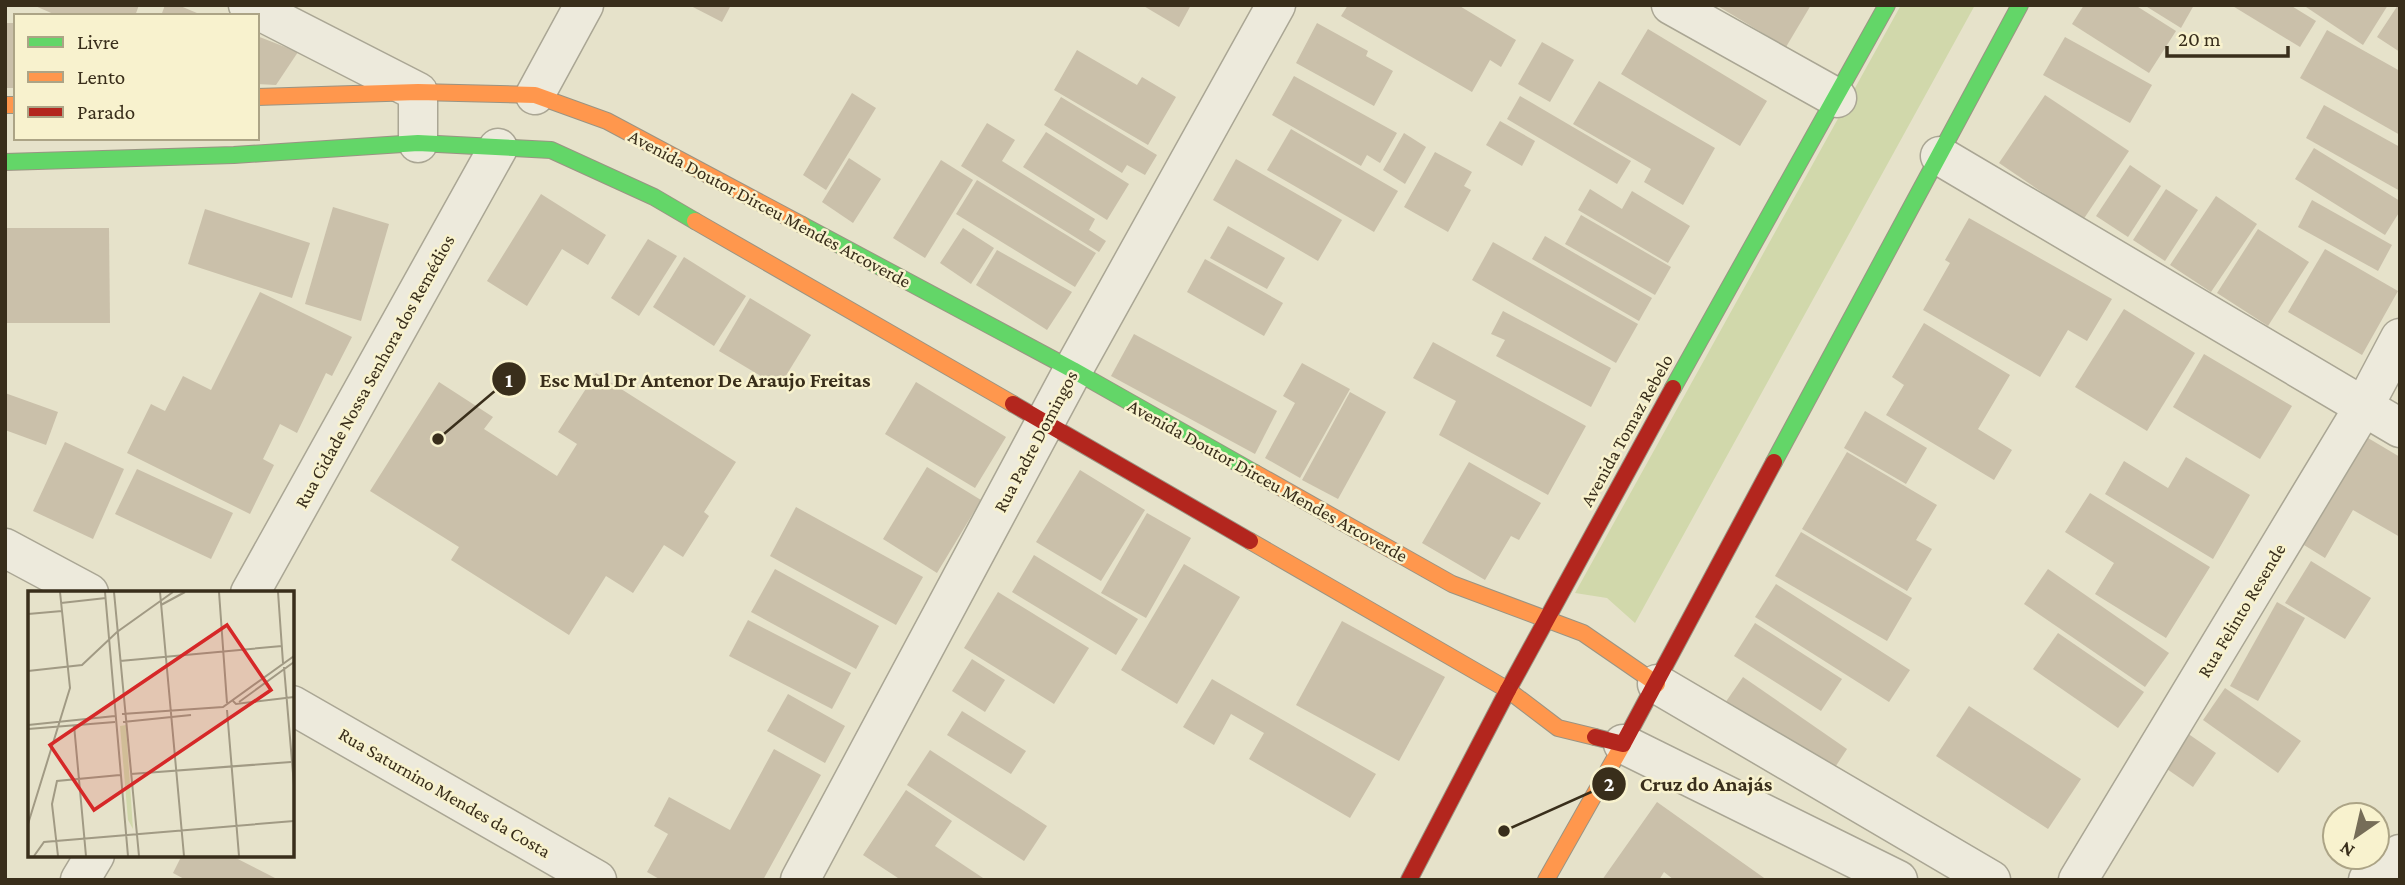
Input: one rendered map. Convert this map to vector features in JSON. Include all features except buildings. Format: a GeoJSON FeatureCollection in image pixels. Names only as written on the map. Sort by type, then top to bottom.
{"type":"FeatureCollection","features":[{"type":"Feature","properties":{"kind":"main road","name":"Avenida Tomaz Rebelo"},"geometry":{"type":"LineString","coordinates":[[1409,880],[1544,620],[1888,5]]}},
{"type":"Feature","properties":{"kind":"main road"},"geometry":{"type":"LineString","coordinates":[[1546,880],[1657,684],[2020,5]]}},
{"type":"Feature","properties":{"kind":"main road","name":"Avenida Doutor Dirceu Mendes Arcoverde"},"geometry":{"type":"LineString","coordinates":[[259,97],[418,92],[535,95],[607,121],[1073,370],[1452,584],[1583,633],[1657,684]]}},
{"type":"Feature","properties":{"kind":"main road"},"geometry":{"type":"LineString","coordinates":[[5,162],[232,147],[418,143],[551,150],[659,186],[1047,421],[1508,690],[1558,728],[1623,744]]}},
{"type":"Feature","properties":{"kind":"main road"},"geometry":{"type":"LineString","coordinates":[[659,186],[672,155]]}},
{"type":"Feature","properties":{"kind":"street"},"geometry":{"type":"LineString","coordinates":[[248,5],[418,92],[418,143]]}},
{"type":"Feature","properties":{"kind":"street"},"geometry":{"type":"LineString","coordinates":[[535,95],[584,5]]}},
{"type":"Feature","properties":{"kind":"street","name":"Rua Padre Domingos"},"geometry":{"type":"LineString","coordinates":[[800,880],[1073,370],[1276,5]]}},
{"type":"Feature","properties":{"kind":"street"},"geometry":{"type":"LineString","coordinates":[[1671,5],[1837,98]]}},
{"type":"Feature","properties":{"kind":"street","name":"Rua Cidade Nossa Senhora dos Remédios"},"geometry":{"type":"LineString","coordinates":[[251,591],[498,148]]}},
{"type":"Feature","properties":{"kind":"street"},"geometry":{"type":"LineString","coordinates":[[1940,156],[2400,428]]}},
{"type":"Feature","properties":{"kind":"street","name":"Rua Felinto Resende"},"geometry":{"type":"LineString","coordinates":[[2078,880],[2363,408],[2400,338]]}},
{"type":"Feature","properties":{"kind":"street"},"geometry":{"type":"LineString","coordinates":[[5,548],[85,591]]}},
{"type":"Feature","properties":{"kind":"street","name":"Avenida Doutor Dirceu Mendes Arcoverde"},"geometry":{"type":"LineString","coordinates":[[1657,684],[1991,880]]}},
{"type":"Feature","properties":{"kind":"street","name":"Rua Saturnino Mendes da Costa"},"geometry":{"type":"LineString","coordinates":[[294,706],[597,880]]}},
{"type":"Feature","properties":{"kind":"street"},"geometry":{"type":"LineString","coordinates":[[1623,744],[1898,880]]}},
{"type":"Feature","properties":{"kind":"street"},"geometry":{"type":"LineString","coordinates":[[2368,880],[2400,854]]}},
{"type":"Feature","properties":{"kind":"street"},"geometry":{"type":"LineString","coordinates":[[80,880],[94,857]]}},
{"type":"Feature","properties":{"kind":"green space"},"geometry":{"type":"Polygon","coordinates":[[[1901,5],[1975,5],[1635,623],[1607,598],[1575,593],[1901,5]]]}},
{"type":"Feature","properties":{"kind":"traffic: fast"},"geometry":{"type":"LineString","coordinates":[[1673,388],[1887,5]]}},
{"type":"Feature","properties":{"kind":"traffic: fast"},"geometry":{"type":"LineString","coordinates":[[1774,462],[2020,5]]}},
{"type":"Feature","properties":{"kind":"traffic: fast"},"geometry":{"type":"LineString","coordinates":[[5,162],[234,155],[418,143],[551,150],[654,197],[695,221]]}},
{"type":"Feature","properties":{"kind":"traffic: fast"},"geometry":{"type":"LineString","coordinates":[[802,225],[1073,370],[1255,473]]}},
{"type":"Feature","properties":{"kind":"traffic: slow"},"geometry":{"type":"LineString","coordinates":[[259,97],[418,92],[535,95],[607,121],[802,225]]}},
{"type":"Feature","properties":{"kind":"traffic: slow"},"geometry":{"type":"LineString","coordinates":[[5,105],[14,105]]}},
{"type":"Feature","properties":{"kind":"traffic: slow"},"geometry":{"type":"LineString","coordinates":[[695,221],[1013,404]]}},
{"type":"Feature","properties":{"kind":"traffic: slow"},"geometry":{"type":"LineString","coordinates":[[1255,473],[1452,584],[1583,633],[1657,684]]}},
{"type":"Feature","properties":{"kind":"traffic: slow"},"geometry":{"type":"LineString","coordinates":[[1250,541],[1508,690],[1558,728],[1595,737]]}},
{"type":"Feature","properties":{"kind":"traffic: slow"},"geometry":{"type":"LineString","coordinates":[[1546,880],[1623,744]]}},
{"type":"Feature","properties":{"kind":"traffic: jam"},"geometry":{"type":"LineString","coordinates":[[1508,690],[1673,388]]}},
{"type":"Feature","properties":{"kind":"traffic: jam"},"geometry":{"type":"LineString","coordinates":[[1013,404],[1250,541]]}},
{"type":"Feature","properties":{"kind":"traffic: jam"},"geometry":{"type":"LineString","coordinates":[[1595,737],[1623,744],[1774,462]]}},
{"type":"Feature","properties":{"kind":"traffic: jam"},"geometry":{"type":"LineString","coordinates":[[1409,880],[1508,690]]}},
{"type":"Feature","properties":{"kind":"place","name":"Esc Mul Dr Antenor De Araujo Freitas"},"geometry":{"type":"Point","coordinates":[438,439]}},
{"type":"Feature","properties":{"kind":"place","name":"Cruz do Anajás"},"geometry":{"type":"Point","coordinates":[1504,831]}}]}
